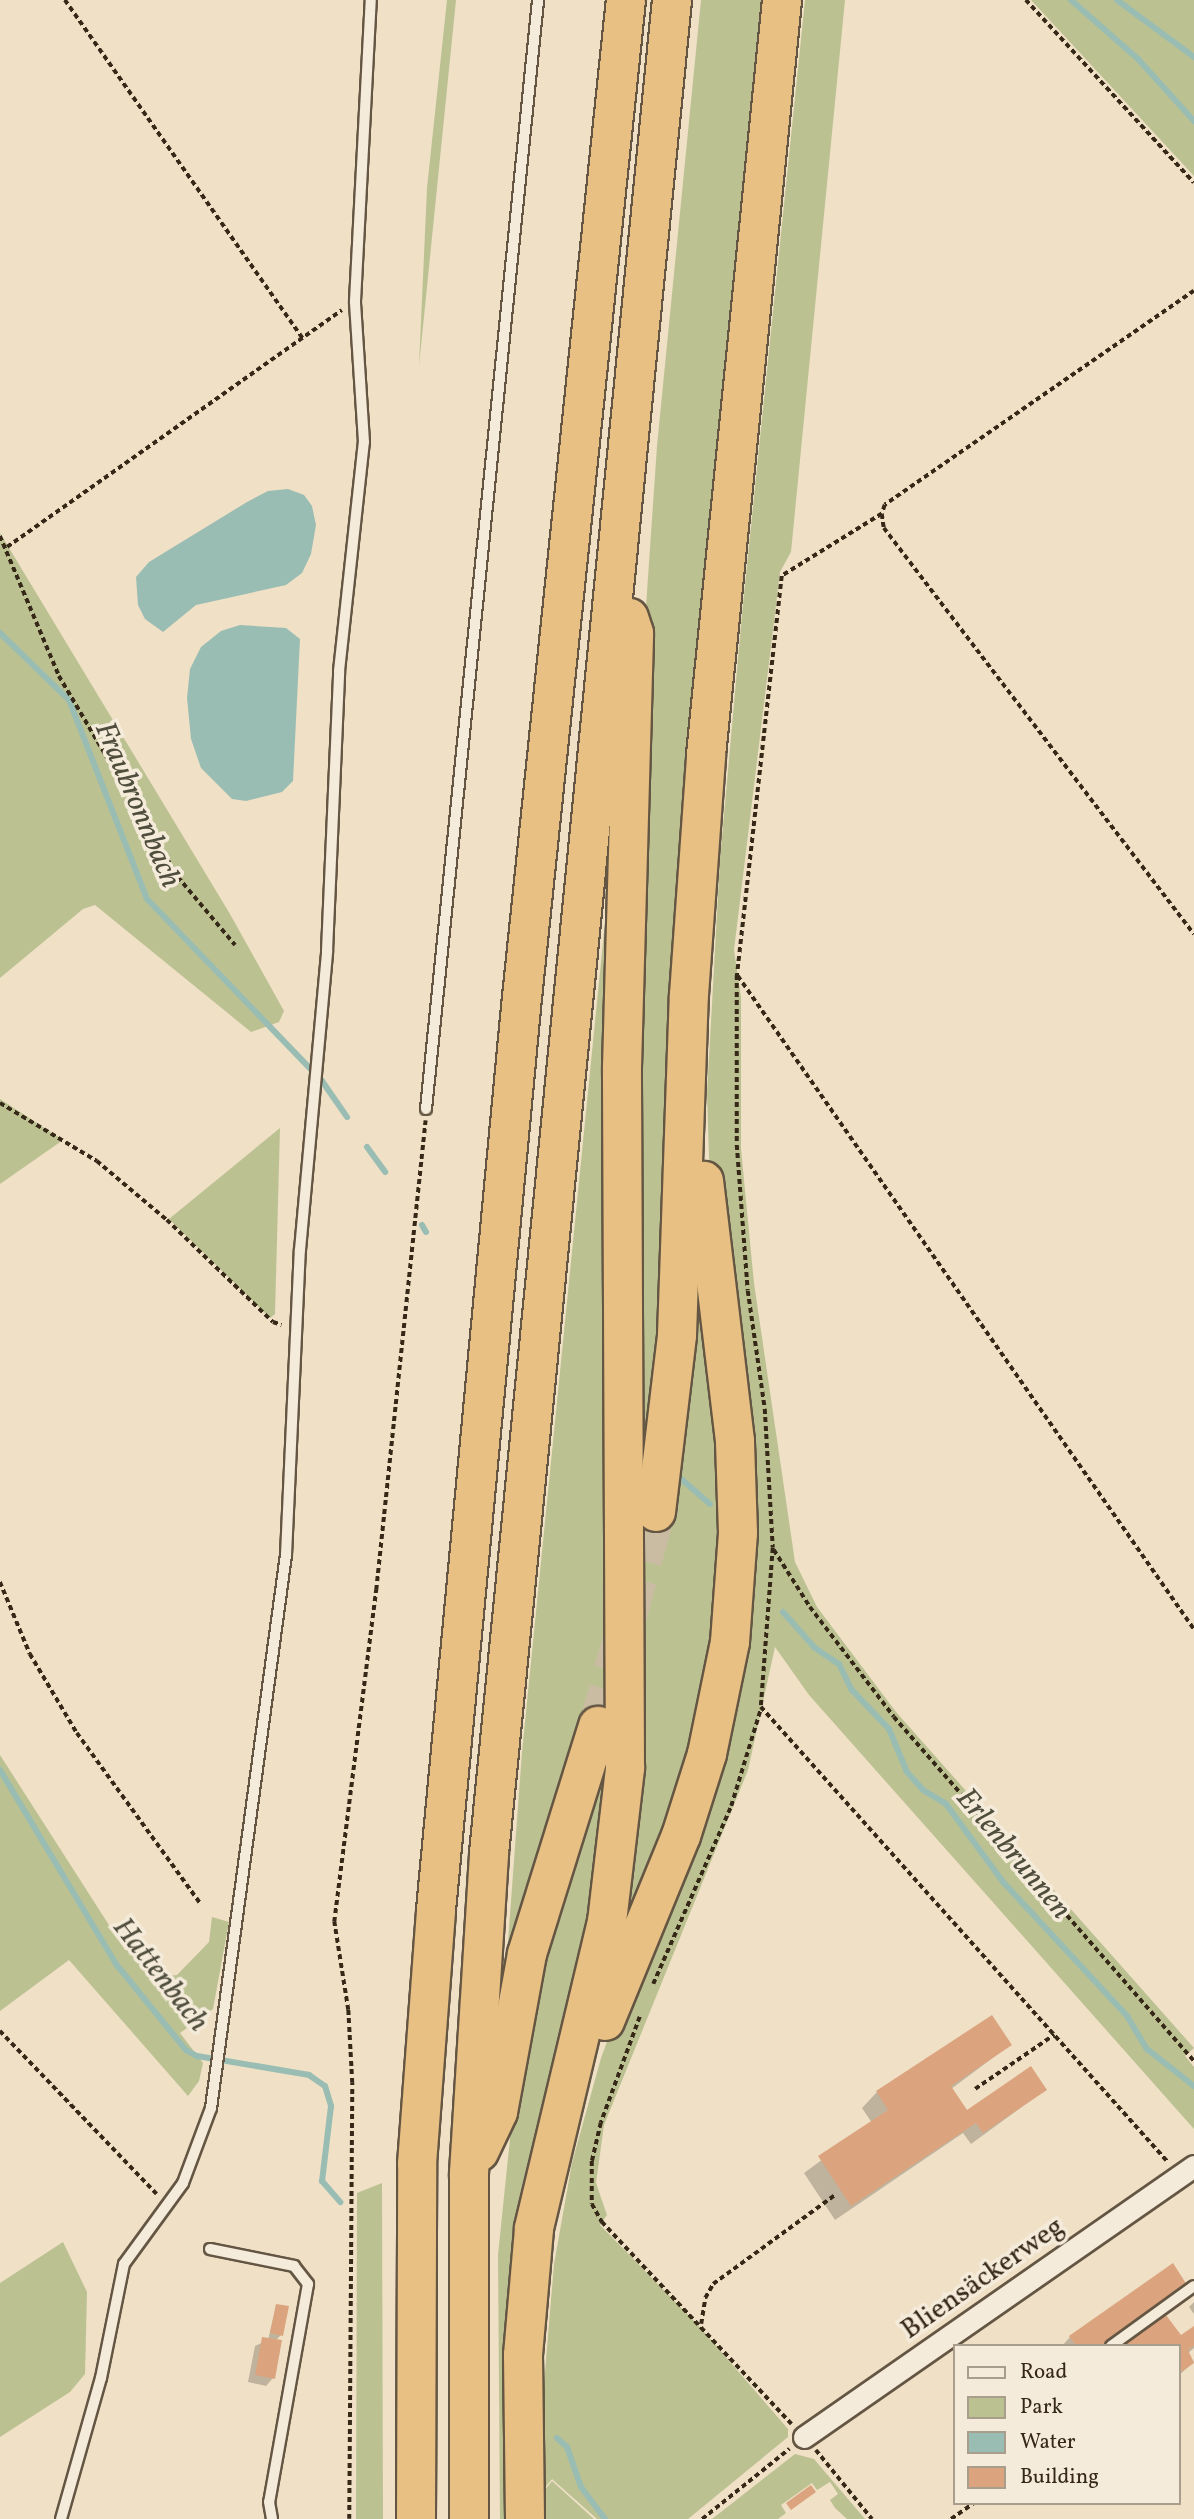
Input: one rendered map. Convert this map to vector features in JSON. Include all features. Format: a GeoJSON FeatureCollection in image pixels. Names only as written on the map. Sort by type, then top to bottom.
{"type":"FeatureCollection","features":[{"type":"Feature","properties":{"kind":"highway"},"geometry":{"type":"LineString","coordinates":[[416,2519],[415,2227],[431,1965],[521,1007],[625,0]]}},
{"type":"Feature","properties":{"kind":"highway"},"geometry":{"type":"LineString","coordinates":[[469,2519],[469,2173],[477,2017],[507,1639],[672,0]]}},
{"type":"Feature","properties":{"kind":"highway"},"geometry":{"type":"LineString","coordinates":[[656,1512],[677,1335],[685,1072],[706,755],[782,0]]}},
{"type":"Feature","properties":{"kind":"highway"},"geometry":{"type":"LineString","coordinates":[[525,2519],[527,2290],[534,2228],[561,2103],[607,1922],[625,1768],[622,1067],[634,633],[615,576]]}},
{"type":"Feature","properties":{"kind":"highway"},"geometry":{"type":"LineString","coordinates":[[561,2103],[592,2059],[681,1836],[707,1754],[730,1642],[738,1533],[735,1441],[707,1226],[702,1138],[685,1072]]}},
{"type":"Feature","properties":{"kind":"highway"},"geometry":{"type":"LineString","coordinates":[[469,2173],[498,2112],[527,1954],[598,1726]]}},
{"type":"Feature","properties":{"kind":"street","name":"Bliensäckerweg"},"geometry":{"type":"LineString","coordinates":[[804,2437],[1187,2171]]}},
{"type":"Feature","properties":{"kind":"lane"},"geometry":{"type":"LineString","coordinates":[[61,2519],[101,2378],[120,2275],[131,2252],[168,2206],[200,2147],[217,2075],[285,1555],[300,1250],[331,886],[339,671],[364,442],[355,301],[371,0]]}},
{"type":"Feature","properties":{"kind":"lane"},"geometry":{"type":"LineString","coordinates":[[426,1109],[538,0]]}},
{"type":"Feature","properties":{"kind":"lane"},"geometry":{"type":"LineString","coordinates":[[210,2249],[294,2266],[308,2284],[269,2502],[272,2519]]}},
{"type":"Feature","properties":{"kind":"lane"},"geometry":{"type":"LineString","coordinates":[[1114,2344],[1194,2286]]}},
{"type":"Feature","properties":{"kind":"path"},"geometry":{"type":"LineString","coordinates":[[65,0],[303,339]]}},
{"type":"Feature","properties":{"kind":"path"},"geometry":{"type":"LineString","coordinates":[[1026,0],[1194,183]]}},
{"type":"Feature","properties":{"kind":"path"},"geometry":{"type":"LineString","coordinates":[[1194,291],[885,505],[882,514],[884,528],[1194,934]]}},
{"type":"Feature","properties":{"kind":"path"},"geometry":{"type":"LineString","coordinates":[[7,547],[355,301]]}},
{"type":"Feature","properties":{"kind":"path"},"geometry":{"type":"LineString","coordinates":[[652,1986],[731,1806],[761,1707],[773,1548],[765,1409],[748,1291],[737,1145],[737,975],[782,576],[882,514]]}},
{"type":"Feature","properties":{"kind":"path"},"geometry":{"type":"LineString","coordinates":[[0,536],[7,547],[59,676],[178,877],[235,945]]}},
{"type":"Feature","properties":{"kind":"path"},"geometry":{"type":"LineString","coordinates":[[737,975],[1194,1627]]}},
{"type":"Feature","properties":{"kind":"path"},"geometry":{"type":"LineString","coordinates":[[0,1102],[97,1161],[167,1220],[273,1322]]}},
{"type":"Feature","properties":{"kind":"path"},"geometry":{"type":"LineString","coordinates":[[349,2519],[352,2083],[348,2010],[334,1922],[376,1590],[426,1109]]}},
{"type":"Feature","properties":{"kind":"path"},"geometry":{"type":"LineString","coordinates":[[773,1548],[810,1607],[894,1717],[1194,2061]]}},
{"type":"Feature","properties":{"kind":"path"},"geometry":{"type":"LineString","coordinates":[[0,1582],[30,1654],[77,1733],[200,1903]]}},
{"type":"Feature","properties":{"kind":"path"},"geometry":{"type":"LineString","coordinates":[[761,1707],[1054,2035],[1187,2171]]}},
{"type":"Feature","properties":{"kind":"path"},"geometry":{"type":"LineString","coordinates":[[642,2011],[601,2123],[592,2161],[592,2204],[602,2222],[701,2324],[804,2437],[872,2519]]}},
{"type":"Feature","properties":{"kind":"path"},"geometry":{"type":"LineString","coordinates":[[0,2031],[168,2206]]}},
{"type":"Feature","properties":{"kind":"path"},"geometry":{"type":"LineString","coordinates":[[975,2089],[1054,2035]]}},
{"type":"Feature","properties":{"kind":"path"},"geometry":{"type":"LineString","coordinates":[[701,2324],[705,2298],[713,2284],[835,2195]]}},
{"type":"Feature","properties":{"kind":"path"},"geometry":{"type":"LineString","coordinates":[[702,2519],[804,2437]]}},
{"type":"Feature","properties":{"kind":"path"},"geometry":{"type":"LineString","coordinates":[[951,2519],[971,2505]]}},
{"type":"Feature","properties":{"kind":"green space"},"geometry":{"type":"Polygon","coordinates":[[[447,0],[456,0],[419,366],[427,188],[447,0]]]}},
{"type":"Feature","properties":{"kind":"green space"},"geometry":{"type":"Polygon","coordinates":[[[701,0],[771,0],[692,1233],[728,1511],[709,1706],[614,1967],[638,723],[657,446],[701,0]]]}},
{"type":"Feature","properties":{"kind":"green space"},"geometry":{"type":"Polygon","coordinates":[[[805,0],[845,0],[791,552],[780,572],[734,950],[741,997],[741,1149],[754,1283],[795,1562],[817,1607],[896,1712],[1194,2048],[1185,2056],[1194,2067],[1194,2129],[809,1695],[775,1647],[748,1770],[604,2125],[596,2183],[607,2215],[600,2225],[698,2325],[788,2429],[788,2437],[688,2519],[597,2519],[552,2479],[542,2491],[539,2444],[554,2264],[572,2163],[601,2058],[727,1716],[707,1094],[720,860],[742,614],[805,0]]]}},
{"type":"Feature","properties":{"kind":"green space"},"geometry":{"type":"Polygon","coordinates":[[[1031,0],[1194,0],[1194,176],[1031,0]]]}},
{"type":"Feature","properties":{"kind":"green space"},"geometry":{"type":"Polygon","coordinates":[[[0,533],[230,914],[284,1011],[279,1022],[251,1032],[95,905],[83,909],[0,978],[0,533]]]}},
{"type":"Feature","properties":{"kind":"green space"},"geometry":{"type":"Polygon","coordinates":[[[607,902],[614,1756],[590,1944],[531,2156],[514,2284],[514,2519],[500,2519],[498,2255],[515,2090],[504,1996],[522,1752],[607,902]]]}},
{"type":"Feature","properties":{"kind":"green space"},"geometry":{"type":"Polygon","coordinates":[[[0,1099],[63,1140],[0,1184],[0,1099]]]}},
{"type":"Feature","properties":{"kind":"green space"},"geometry":{"type":"Polygon","coordinates":[[[280,1128],[275,1314],[270,1318],[169,1219],[280,1128]]]}},
{"type":"Feature","properties":{"kind":"green space"},"geometry":{"type":"Polygon","coordinates":[[[0,1755],[125,1950],[134,1950],[160,1977],[177,1975],[209,1942],[212,1917],[229,1922],[213,2009],[180,2033],[203,2063],[199,2081],[188,2096],[69,1960],[0,2011],[0,1755]]]}},
{"type":"Feature","properties":{"kind":"green space"},"geometry":{"type":"Polygon","coordinates":[[[382,2183],[383,2519],[356,2519],[357,2193],[382,2183]]]}},
{"type":"Feature","properties":{"kind":"green space"},"geometry":{"type":"Polygon","coordinates":[[[63,2242],[87,2292],[85,2374],[70,2392],[0,2437],[0,2283],[63,2242]]]}},
{"type":"Feature","properties":{"kind":"green space"},"geometry":{"type":"Polygon","coordinates":[[[795,2454],[814,2459],[865,2519],[847,2519],[835,2508],[830,2500],[838,2494],[830,2482],[817,2490],[812,2483],[781,2505],[786,2513],[778,2519],[712,2519],[795,2454]]]}},
{"type":"Feature","properties":{"kind":"green space"},"geometry":{"type":"Polygon","coordinates":[[[552,2481],[594,2519],[545,2519],[544,2491],[552,2481]]]}},
{"type":"Feature","properties":{"kind":"water"},"geometry":{"type":"Polygon","coordinates":[[[288,489],[304,495],[312,506],[316,525],[311,554],[302,573],[286,585],[196,605],[163,632],[145,619],[138,605],[136,577],[149,562],[247,502],[268,491],[288,489]]]}},
{"type":"Feature","properties":{"kind":"water"},"geometry":{"type":"Polygon","coordinates":[[[240,625],[286,628],[300,639],[293,781],[282,792],[246,801],[232,799],[201,768],[191,739],[187,698],[190,669],[201,647],[221,631],[240,625]]]}},
{"type":"Feature","properties":{"kind":"building"},"geometry":{"type":"Polygon","coordinates":[[[992,2015],[1012,2045],[951,2086],[967,2110],[1031,2066],[1047,2090],[983,2133],[976,2123],[851,2206],[818,2156],[888,2110],[876,2091],[992,2015]]]}},
{"type":"Feature","properties":{"kind":"building"},"geometry":{"type":"Polygon","coordinates":[[[1173,2263],[1187,2285],[1103,2344],[1075,2344],[1069,2336],[1173,2263]]]}},
{"type":"Feature","properties":{"kind":"building"},"geometry":{"type":"Polygon","coordinates":[[[276,2304],[289,2306],[283,2336],[270,2333],[276,2304]]]}},
{"type":"Feature","properties":{"kind":"building"},"geometry":{"type":"Polygon","coordinates":[[[1166,2315],[1181,2335],[1194,2326],[1194,2346],[1188,2350],[1194,2363],[1180,2373],[1180,2344],[1124,2344],[1166,2315]]]}},
{"type":"Feature","properties":{"kind":"building"},"geometry":{"type":"Polygon","coordinates":[[[262,2337],[282,2340],[275,2379],[255,2375],[262,2337]]]}},
{"type":"Feature","properties":{"kind":"building"},"geometry":{"type":"Polygon","coordinates":[[[811,2485],[816,2492],[791,2510],[786,2503],[811,2485]]]}},
{"type":"Feature","properties":{"kind":"waterway"},"geometry":{"type":"LineString","coordinates":[[1071,0],[1138,59],[1194,121]]}},
{"type":"Feature","properties":{"kind":"waterway"},"geometry":{"type":"LineString","coordinates":[[1117,0],[1194,57]]}},
{"type":"Feature","properties":{"kind":"waterway","name":"Fraubronnbach"},"geometry":{"type":"LineString","coordinates":[[0,633],[69,700],[147,899],[322,1081],[347,1117]]}},
{"type":"Feature","properties":{"kind":"waterway","name":"Fraubronnbach"},"geometry":{"type":"LineString","coordinates":[[367,1147],[385,1172]]}},
{"type":"Feature","properties":{"kind":"waterway","name":"Fraubronnbach"},"geometry":{"type":"LineString","coordinates":[[422,1225],[426,1232]]}},
{"type":"Feature","properties":{"kind":"waterway","name":"Erlenbrunnen"},"geometry":{"type":"LineString","coordinates":[[679,1477],[710,1504]]}},
{"type":"Feature","properties":{"kind":"waterway","name":"Erlenbrunnen"},"geometry":{"type":"LineString","coordinates":[[783,1612],[815,1648],[839,1664],[851,1689],[889,1729],[907,1772],[923,1790],[946,1804],[1003,1882],[1127,2016],[1147,2049],[1194,2086]]}},
{"type":"Feature","properties":{"kind":"waterway","name":"Hattenbach"},"geometry":{"type":"LineString","coordinates":[[0,1770],[116,1964],[186,2050],[197,2056],[309,2075],[325,2086],[331,2106],[322,2181],[340,2202]]}},
{"type":"Feature","properties":{"kind":"waterway","name":"Hattenbach"},"geometry":{"type":"LineString","coordinates":[[557,2438],[567,2447],[581,2487],[605,2519]]}},
{"type":"Feature","properties":{"kind":"tunnel"},"geometry":{"type":"LineString","coordinates":[[598,1726],[656,1512]]}}]}
